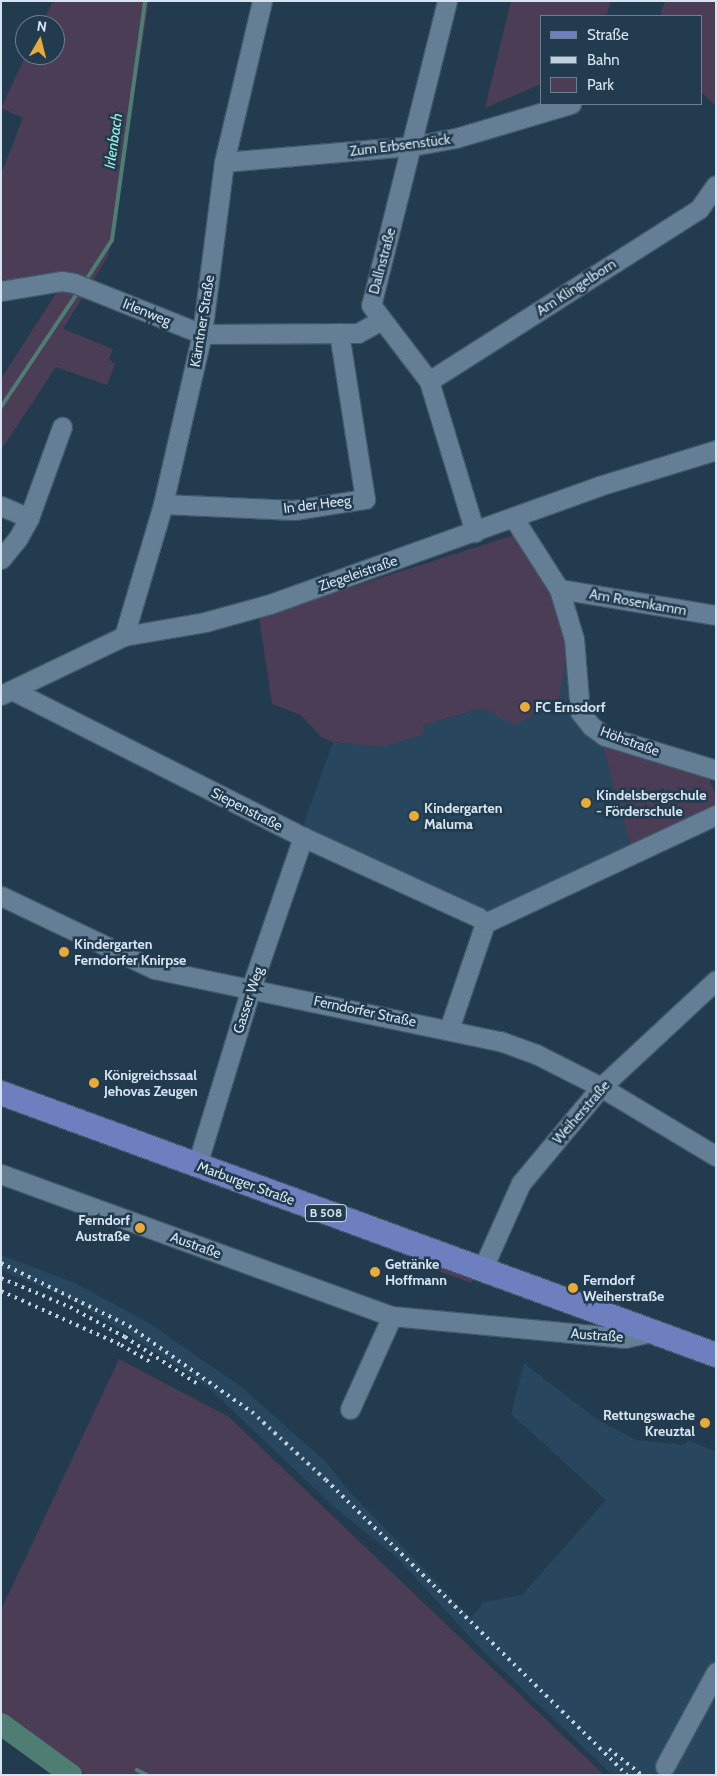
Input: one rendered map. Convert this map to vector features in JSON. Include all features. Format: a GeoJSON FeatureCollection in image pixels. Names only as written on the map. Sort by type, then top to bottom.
{"type":"FeatureCollection","features":[{"type":"Feature","properties":{"kind":"main road","name":"Marburger Straße"},"geometry":{"type":"LineString","coordinates":[[1,1093],[716,1355]]}},
{"type":"Feature","properties":{"kind":"street","name":"Kärntner Straße"},"geometry":{"type":"LineString","coordinates":[[124,636],[163,504],[202,334],[224,162],[262,1]]}},
{"type":"Feature","properties":{"kind":"street","name":"Dallnstraße"},"geometry":{"type":"LineString","coordinates":[[447,1],[371,305],[429,382],[475,532]]}},
{"type":"Feature","properties":{"kind":"street","name":"Zum Erbsenstück"},"geometry":{"type":"LineString","coordinates":[[224,162],[412,146],[456,138],[568,105]]}},
{"type":"Feature","properties":{"kind":"street","name":"Am Klingelborn"},"geometry":{"type":"LineString","coordinates":[[429,382],[699,209],[716,185]]}},
{"type":"Feature","properties":{"kind":"street","name":"Irlenweg"},"geometry":{"type":"LineString","coordinates":[[1,291],[62,282],[74,283],[202,334],[358,333],[381,320]]}},
{"type":"Feature","properties":{"kind":"street","name":"In der Heeg"},"geometry":{"type":"LineString","coordinates":[[163,504],[294,510],[365,498],[339,334]]}},
{"type":"Feature","properties":{"kind":"street"},"geometry":{"type":"LineString","coordinates":[[1,559],[18,538],[29,518],[62,427]]}},
{"type":"Feature","properties":{"kind":"street","name":"Ziegeleistraße"},"geometry":{"type":"LineString","coordinates":[[6,692],[124,636],[205,622],[270,604],[513,518],[716,450]]}},
{"type":"Feature","properties":{"kind":"street"},"geometry":{"type":"LineString","coordinates":[[1,506],[29,518]]}},
{"type":"Feature","properties":{"kind":"street","name":"Höhstraße"},"geometry":{"type":"LineString","coordinates":[[513,518],[559,589],[574,639],[580,712],[591,726],[605,736],[716,770]]}},
{"type":"Feature","properties":{"kind":"street","name":"Am Rosenkamm"},"geometry":{"type":"LineString","coordinates":[[559,589],[716,615]]}},
{"type":"Feature","properties":{"kind":"street","name":"Siepenstraße"},"geometry":{"type":"LineString","coordinates":[[6,692],[304,837],[478,917],[485,923]]}},
{"type":"Feature","properties":{"kind":"street"},"geometry":{"type":"LineString","coordinates":[[449,1028],[485,923],[716,815]]}},
{"type":"Feature","properties":{"kind":"street","name":"Gasser Weg"},"geometry":{"type":"LineString","coordinates":[[197,1166],[251,988],[304,837]]}},
{"type":"Feature","properties":{"kind":"street","name":"Ferndorfer Straße"},"geometry":{"type":"LineString","coordinates":[[1,897],[154,969],[449,1028],[500,1041],[536,1054],[601,1087],[716,1156]]}},
{"type":"Feature","properties":{"kind":"street","name":"Weiherstraße"},"geometry":{"type":"LineString","coordinates":[[482,1270],[520,1183],[601,1087],[716,980]]}},
{"type":"Feature","properties":{"kind":"street","name":"Austraße"},"geometry":{"type":"LineString","coordinates":[[1,1174],[392,1316],[625,1338],[651,1332]]}},
{"type":"Feature","properties":{"kind":"street"},"geometry":{"type":"LineString","coordinates":[[350,1409],[392,1316]]}},
{"type":"Feature","properties":{"kind":"street"},"geometry":{"type":"LineString","coordinates":[[665,1766],[716,1672]]}},
{"type":"Feature","properties":{"kind":"shaded area"},"geometry":{"type":"Polygon","coordinates":[[[569,638],[576,716],[602,744],[631,847],[478,917],[302,829],[333,742],[381,747],[423,725],[484,708],[569,638]]]}},
{"type":"Feature","properties":{"kind":"shaded area"},"geometry":{"type":"Polygon","coordinates":[[[1,1255],[75,1283],[149,1323],[240,1386],[325,1461],[349,1491],[471,1618],[484,1602],[522,1595],[606,1500],[511,1414],[524,1363],[595,1418],[636,1440],[684,1445],[688,1440],[716,1452],[716,1775],[612,1775],[483,1651],[396,1557],[334,1507],[208,1387],[127,1333],[63,1296],[1,1270],[1,1255]]]}},
{"type":"Feature","properties":{"kind":"green space"},"geometry":{"type":"Polygon","coordinates":[[[53,1],[149,1],[108,256],[91,284],[1,286],[1,174],[23,118],[1,108],[21,65],[65,65],[65,15],[46,15],[53,1]]]}},
{"type":"Feature","properties":{"kind":"green space"},"geometry":{"type":"Polygon","coordinates":[[[511,1],[611,1],[606,15],[540,15],[540,84],[485,108],[511,1]]]}},
{"type":"Feature","properties":{"kind":"green space"},"geometry":{"type":"Polygon","coordinates":[[[665,1],[716,1],[716,106],[702,93],[702,15],[660,15],[665,1]]]}},
{"type":"Feature","properties":{"kind":"green space"},"geometry":{"type":"Polygon","coordinates":[[[60,287],[85,293],[63,329],[113,349],[109,359],[115,364],[107,385],[56,367],[1,450],[1,379],[60,287]]]}},
{"type":"Feature","properties":{"kind":"green space"},"geometry":{"type":"Polygon","coordinates":[[[514,535],[556,593],[569,638],[559,700],[515,725],[483,708],[423,725],[423,735],[381,747],[333,742],[321,737],[301,715],[272,704],[259,617],[514,535]]]}},
{"type":"Feature","properties":{"kind":"green space"},"geometry":{"type":"Polygon","coordinates":[[[602,744],[708,776],[716,796],[716,810],[631,847],[602,744]]]}},
{"type":"Feature","properties":{"kind":"green space"},"geometry":{"type":"Polygon","coordinates":[[[431,1263],[465,1274],[464,1278],[473,1278],[472,1283],[429,1268],[431,1263]]]}},
{"type":"Feature","properties":{"kind":"green space"},"geometry":{"type":"Polygon","coordinates":[[[119,1359],[229,1417],[604,1775],[87,1775],[1,1713],[1,1610],[119,1359]]]}},
{"type":"Feature","properties":{"kind":"waterway","name":"Irlenbach"},"geometry":{"type":"LineString","coordinates":[[88,277],[112,240],[145,1]]}},
{"type":"Feature","properties":{"kind":"waterway","name":"Irlenbach"},"geometry":{"type":"LineString","coordinates":[[1,407],[76,295]]}},
{"type":"Feature","properties":{"kind":"waterway"},"geometry":{"type":"LineString","coordinates":[[1,1724],[71,1775]]}},
{"type":"Feature","properties":{"kind":"waterway"},"geometry":{"type":"LineString","coordinates":[[137,1770],[147,1775]]}},
{"type":"Feature","properties":{"kind":"railway"},"geometry":{"type":"LineString","coordinates":[[1,1263],[129,1326],[252,1412],[326,1480],[627,1775]]}},
{"type":"Feature","properties":{"kind":"railway"},"geometry":{"type":"LineString","coordinates":[[1,1278],[70,1307],[125,1337],[196,1383]]}},
{"type":"Feature","properties":{"kind":"railway"},"geometry":{"type":"LineString","coordinates":[[1,1291],[121,1345],[152,1363]]}},
{"type":"Feature","properties":{"kind":"railway"},"geometry":{"type":"LineString","coordinates":[[609,1749],[642,1775]]}},
{"type":"Feature","properties":{"kind":"place","name":"FC Ernsdorf"},"geometry":{"type":"Point","coordinates":[525,707]}},
{"type":"Feature","properties":{"kind":"place","name":"Kindelsbergschule - Förderschule"},"geometry":{"type":"Point","coordinates":[586,803]}},
{"type":"Feature","properties":{"kind":"place","name":"Kindergarten Maluma"},"geometry":{"type":"Point","coordinates":[414,816]}},
{"type":"Feature","properties":{"kind":"place","name":"Kindergarten Ferndorfer Knirpse"},"geometry":{"type":"Point","coordinates":[64,952]}},
{"type":"Feature","properties":{"kind":"place","name":"Königreichssaal Jehovas Zeugen"},"geometry":{"type":"Point","coordinates":[94,1083]}},
{"type":"Feature","properties":{"kind":"place","name":"Ferndorf Austraße"},"geometry":{"type":"Point","coordinates":[140,1228]}},
{"type":"Feature","properties":{"kind":"place","name":"Getränke Hoffmann"},"geometry":{"type":"Point","coordinates":[375,1272]}},
{"type":"Feature","properties":{"kind":"place","name":"Ferndorf Weiherstraße"},"geometry":{"type":"Point","coordinates":[573,1288]}},
{"type":"Feature","properties":{"kind":"place","name":"Rettungswache Kreuztal"},"geometry":{"type":"Point","coordinates":[705,1423]}}]}
